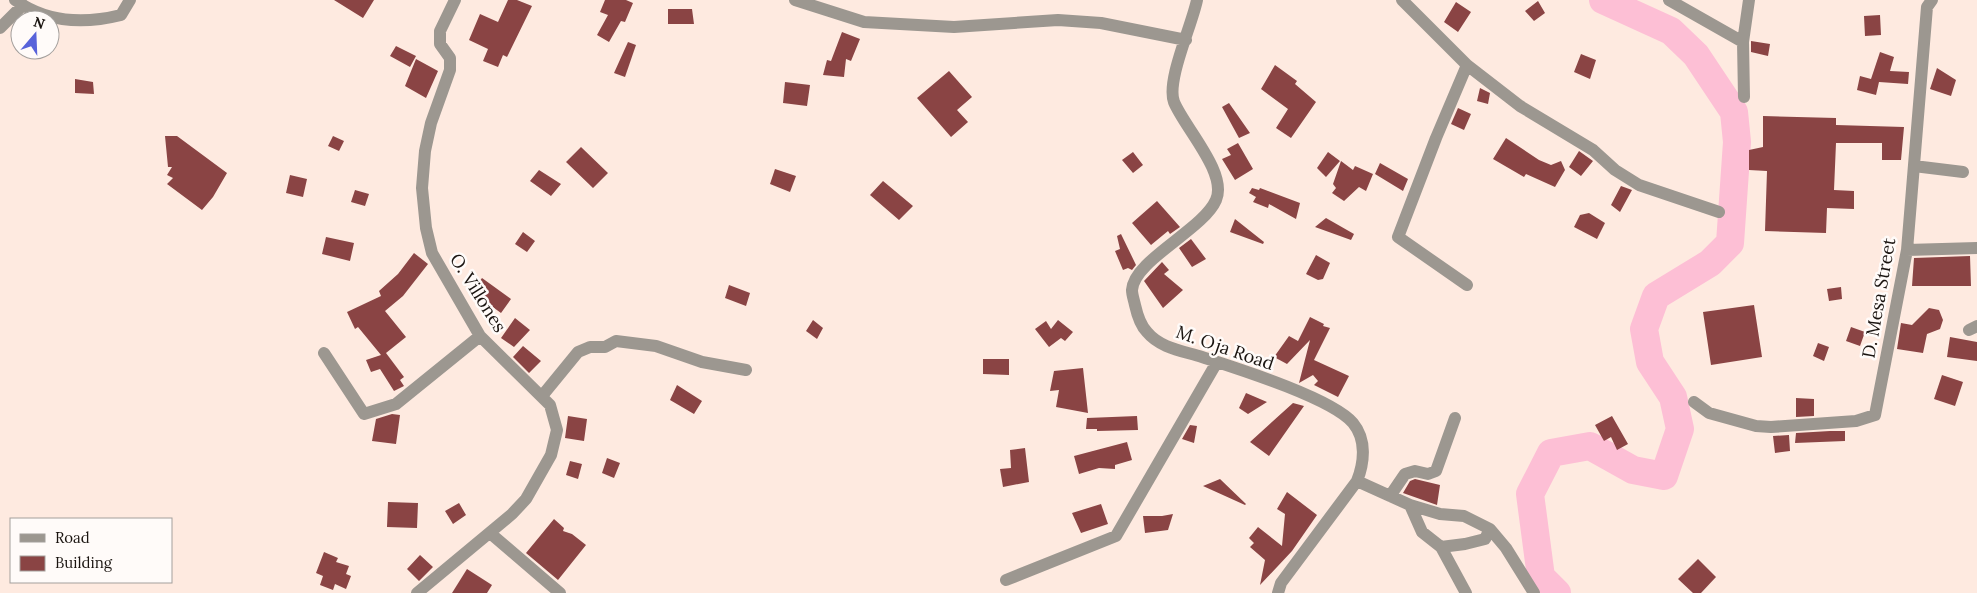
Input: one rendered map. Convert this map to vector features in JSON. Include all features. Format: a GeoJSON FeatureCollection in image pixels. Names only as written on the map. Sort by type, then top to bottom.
{"type":"FeatureCollection","features":[{"type":"Feature","properties":{"kind":"street"},"geometry":{"type":"LineString","coordinates":[[0,28],[19,3],[31,10],[59,19],[99,20],[121,15],[130,0]]}},
{"type":"Feature","properties":{"kind":"street","name":"O. Villones"},"geometry":{"type":"LineString","coordinates":[[418,593],[490,533],[526,499],[551,455],[557,430],[550,404],[480,336],[432,253],[426,228],[422,188],[431,123],[450,70],[450,58],[440,44],[440,31],[455,0]]}},
{"type":"Feature","properties":{"kind":"street"},"geometry":{"type":"LineString","coordinates":[[795,0],[842,17],[864,22],[954,27],[1058,20],[1102,22],[1186,40]]}},
{"type":"Feature","properties":{"kind":"street","name":"M. Oja Road"},"geometry":{"type":"LineString","coordinates":[[1197,0],[1173,81],[1173,100],[1211,165],[1219,191],[1216,201],[1207,216],[1142,270],[1132,289],[1136,311],[1146,332],[1160,343],[1217,362],[1308,396],[1334,408],[1353,424],[1364,451],[1357,481],[1281,583],[1278,593]]}},
{"type":"Feature","properties":{"kind":"street"},"geometry":{"type":"LineString","coordinates":[[1402,0],[1467,65],[1520,106],[1594,150],[1615,170],[1639,186],[1719,212]]}},
{"type":"Feature","properties":{"kind":"street"},"geometry":{"type":"LineString","coordinates":[[1670,0],[1743,42]]}},
{"type":"Feature","properties":{"kind":"street"},"geometry":{"type":"LineString","coordinates":[[1744,97],[1743,42],[1749,0]]}},
{"type":"Feature","properties":{"kind":"street","name":"D. Mesa Street"},"geometry":{"type":"LineString","coordinates":[[1694,402],[1709,413],[1763,426],[1856,421],[1875,415],[1907,250],[1927,7],[1932,0]]}},
{"type":"Feature","properties":{"kind":"street"},"geometry":{"type":"LineString","coordinates":[[1467,65],[1398,236],[1467,285]]}},
{"type":"Feature","properties":{"kind":"street"},"geometry":{"type":"LineString","coordinates":[[1914,166],[1963,172]]}},
{"type":"Feature","properties":{"kind":"street"},"geometry":{"type":"LineString","coordinates":[[1907,250],[1977,248]]}},
{"type":"Feature","properties":{"kind":"street"},"geometry":{"type":"LineString","coordinates":[[324,353],[364,414],[396,404],[480,336]]}},
{"type":"Feature","properties":{"kind":"street"},"geometry":{"type":"LineString","coordinates":[[542,396],[578,352],[590,347],[605,348],[616,342],[656,346],[702,362],[746,370]]}},
{"type":"Feature","properties":{"kind":"street"},"geometry":{"type":"LineString","coordinates":[[1006,580],[1116,536],[1217,362]]}},
{"type":"Feature","properties":{"kind":"street"},"geometry":{"type":"LineString","coordinates":[[1390,496],[1405,474],[1416,471],[1428,474],[1436,471],[1455,418]]}},
{"type":"Feature","properties":{"kind":"street"},"geometry":{"type":"LineString","coordinates":[[1357,481],[1410,505],[1440,514],[1464,516],[1490,529],[1506,548],[1534,593]]}},
{"type":"Feature","properties":{"kind":"street"},"geometry":{"type":"LineString","coordinates":[[1410,505],[1422,532],[1441,548],[1466,593]]}},
{"type":"Feature","properties":{"kind":"street"},"geometry":{"type":"LineString","coordinates":[[1441,548],[1485,538],[1490,529]]}},
{"type":"Feature","properties":{"kind":"street"},"geometry":{"type":"LineString","coordinates":[[490,533],[560,593]]}},
{"type":"Feature","properties":{"kind":"building"},"geometry":{"type":"Polygon","coordinates":[[[334,0],[374,0],[363,18],[334,0]]]}},
{"type":"Feature","properties":{"kind":"building"},"geometry":{"type":"Polygon","coordinates":[[[508,0],[517,0],[532,6],[507,57],[503,55],[498,67],[483,61],[488,49],[469,40],[480,14],[498,22],[508,0]]]}},
{"type":"Feature","properties":{"kind":"building"},"geometry":{"type":"Polygon","coordinates":[[[605,0],[626,0],[633,3],[625,22],[621,21],[609,42],[597,35],[608,15],[600,12],[605,0]]]}},
{"type":"Feature","properties":{"kind":"building"},"geometry":{"type":"Polygon","coordinates":[[[1538,1],[1545,13],[1534,21],[1525,11],[1538,1]]]}},
{"type":"Feature","properties":{"kind":"building"},"geometry":{"type":"Polygon","coordinates":[[[1456,2],[1471,12],[1458,32],[1444,22],[1456,2]]]}},
{"type":"Feature","properties":{"kind":"building"},"geometry":{"type":"Polygon","coordinates":[[[668,9],[692,9],[694,24],[668,24],[668,9]]]}},
{"type":"Feature","properties":{"kind":"building"},"geometry":{"type":"Polygon","coordinates":[[[1880,15],[1881,35],[1865,36],[1864,16],[1880,15]]]}},
{"type":"Feature","properties":{"kind":"building"},"geometry":{"type":"Polygon","coordinates":[[[842,32],[860,39],[851,61],[846,59],[844,77],[823,75],[827,60],[831,61],[842,32]]]}},
{"type":"Feature","properties":{"kind":"building"},"geometry":{"type":"Polygon","coordinates":[[[1751,41],[1770,44],[1768,56],[1751,52],[1751,41]]]}},
{"type":"Feature","properties":{"kind":"building"},"geometry":{"type":"Polygon","coordinates":[[[628,42],[636,45],[625,77],[614,73],[628,42]]]}},
{"type":"Feature","properties":{"kind":"building"},"geometry":{"type":"Polygon","coordinates":[[[396,46],[416,56],[410,67],[390,56],[396,46]]]}},
{"type":"Feature","properties":{"kind":"building"},"geometry":{"type":"Polygon","coordinates":[[[1880,52],[1894,57],[1890,71],[1909,72],[1908,84],[1879,82],[1876,95],[1857,90],[1860,76],[1871,79],[1880,52]]]}},
{"type":"Feature","properties":{"kind":"building"},"geometry":{"type":"Polygon","coordinates":[[[1581,54],[1596,60],[1590,79],[1574,72],[1581,54]]]}},
{"type":"Feature","properties":{"kind":"building"},"geometry":{"type":"Polygon","coordinates":[[[416,59],[438,71],[426,98],[405,86],[416,59]]]}},
{"type":"Feature","properties":{"kind":"building"},"geometry":{"type":"Polygon","coordinates":[[[1275,65],[1297,81],[1295,84],[1316,102],[1291,138],[1276,128],[1288,109],[1261,89],[1275,65]]]}},
{"type":"Feature","properties":{"kind":"building"},"geometry":{"type":"Polygon","coordinates":[[[1937,68],[1956,80],[1951,96],[1930,89],[1937,68]]]}},
{"type":"Feature","properties":{"kind":"building"},"geometry":{"type":"Polygon","coordinates":[[[949,71],[972,97],[957,110],[968,122],[951,137],[917,98],[949,71]]]}},
{"type":"Feature","properties":{"kind":"building"},"geometry":{"type":"Polygon","coordinates":[[[75,79],[93,82],[94,94],[75,93],[75,79]]]}},
{"type":"Feature","properties":{"kind":"building"},"geometry":{"type":"Polygon","coordinates":[[[785,82],[810,85],[807,106],[783,103],[785,82]]]}},
{"type":"Feature","properties":{"kind":"building"},"geometry":{"type":"Polygon","coordinates":[[[1480,88],[1490,93],[1488,104],[1477,101],[1480,88]]]}},
{"type":"Feature","properties":{"kind":"building"},"geometry":{"type":"Polygon","coordinates":[[[1229,103],[1250,133],[1239,138],[1222,107],[1229,103]]]}},
{"type":"Feature","properties":{"kind":"building"},"geometry":{"type":"Polygon","coordinates":[[[1458,108],[1471,114],[1464,130],[1451,124],[1458,108]]]}},
{"type":"Feature","properties":{"kind":"building"},"geometry":{"type":"Polygon","coordinates":[[[1763,116],[1836,118],[1836,125],[1904,127],[1901,160],[1882,160],[1882,143],[1836,143],[1834,190],[1854,191],[1854,209],[1827,208],[1826,233],[1765,231],[1767,171],[1749,170],[1749,150],[1763,147],[1763,116]]]}},
{"type":"Feature","properties":{"kind":"building"},"geometry":{"type":"Polygon","coordinates":[[[165,136],[177,136],[227,173],[213,197],[202,210],[167,184],[173,178],[167,175],[172,167],[168,167],[165,136]]]}},
{"type":"Feature","properties":{"kind":"building"},"geometry":{"type":"Polygon","coordinates":[[[333,136],[344,141],[339,151],[328,146],[333,136]]]}},
{"type":"Feature","properties":{"kind":"building"},"geometry":{"type":"Polygon","coordinates":[[[1506,138],[1539,160],[1551,165],[1561,161],[1565,170],[1555,187],[1526,174],[1524,177],[1493,159],[1506,138]]]}},
{"type":"Feature","properties":{"kind":"building"},"geometry":{"type":"Polygon","coordinates":[[[1238,143],[1253,169],[1235,180],[1222,159],[1231,155],[1227,149],[1238,143]]]}},
{"type":"Feature","properties":{"kind":"building"},"geometry":{"type":"Polygon","coordinates":[[[581,147],[608,173],[593,188],[566,162],[581,147]]]}},
{"type":"Feature","properties":{"kind":"building"},"geometry":{"type":"Polygon","coordinates":[[[1579,151],[1593,161],[1581,176],[1569,167],[1579,151]]]}},
{"type":"Feature","properties":{"kind":"building"},"geometry":{"type":"Polygon","coordinates":[[[1133,152],[1143,165],[1133,173],[1122,160],[1133,152]]]}},
{"type":"Feature","properties":{"kind":"building"},"geometry":{"type":"Polygon","coordinates":[[[1328,152],[1340,161],[1326,177],[1317,168],[1328,152]]]}},
{"type":"Feature","properties":{"kind":"building"},"geometry":{"type":"Polygon","coordinates":[[[1341,161],[1353,170],[1355,166],[1373,174],[1366,191],[1359,187],[1344,201],[1332,193],[1336,188],[1333,184],[1341,161]]]}},
{"type":"Feature","properties":{"kind":"building"},"geometry":{"type":"Polygon","coordinates":[[[1380,163],[1408,179],[1403,191],[1375,174],[1380,163]]]}},
{"type":"Feature","properties":{"kind":"building"},"geometry":{"type":"Polygon","coordinates":[[[775,169],[796,176],[790,192],[770,184],[775,169]]]}},
{"type":"Feature","properties":{"kind":"building"},"geometry":{"type":"Polygon","coordinates":[[[539,170],[561,184],[551,196],[530,181],[539,170]]]}},
{"type":"Feature","properties":{"kind":"building"},"geometry":{"type":"Polygon","coordinates":[[[290,175],[307,179],[303,197],[286,193],[290,175]]]}},
{"type":"Feature","properties":{"kind":"building"},"geometry":{"type":"Polygon","coordinates":[[[883,181],[913,206],[899,220],[870,195],[883,181]]]}},
{"type":"Feature","properties":{"kind":"building"},"geometry":{"type":"Polygon","coordinates":[[[1621,186],[1632,190],[1620,212],[1611,205],[1621,186]]]}},
{"type":"Feature","properties":{"kind":"building"},"geometry":{"type":"Polygon","coordinates":[[[1252,188],[1259,190],[1260,188],[1300,203],[1296,219],[1269,204],[1268,208],[1253,202],[1256,197],[1249,193],[1252,188]]]}},
{"type":"Feature","properties":{"kind":"building"},"geometry":{"type":"Polygon","coordinates":[[[355,190],[369,194],[365,206],[351,202],[355,190]]]}},
{"type":"Feature","properties":{"kind":"building"},"geometry":{"type":"Polygon","coordinates":[[[1157,201],[1180,227],[1170,234],[1168,231],[1151,245],[1132,223],[1157,201]]]}},
{"type":"Feature","properties":{"kind":"building"},"geometry":{"type":"Polygon","coordinates":[[[1589,213],[1605,223],[1597,239],[1574,227],[1580,215],[1589,213]]]}},
{"type":"Feature","properties":{"kind":"building"},"geometry":{"type":"Polygon","coordinates":[[[1326,218],[1354,234],[1351,240],[1315,227],[1326,218]]]}},
{"type":"Feature","properties":{"kind":"building"},"geometry":{"type":"Polygon","coordinates":[[[1235,219],[1264,242],[1263,244],[1230,232],[1235,219]]]}},
{"type":"Feature","properties":{"kind":"building"},"geometry":{"type":"Polygon","coordinates":[[[523,232],[535,241],[527,252],[515,244],[523,232]]]}},
{"type":"Feature","properties":{"kind":"building"},"geometry":{"type":"Polygon","coordinates":[[[1121,234],[1136,265],[1132,270],[1128,268],[1123,270],[1115,251],[1120,249],[1117,236],[1121,234]]]}},
{"type":"Feature","properties":{"kind":"building"},"geometry":{"type":"Polygon","coordinates":[[[326,237],[354,243],[350,261],[322,254],[326,237]]]}},
{"type":"Feature","properties":{"kind":"building"},"geometry":{"type":"Polygon","coordinates":[[[1191,239],[1206,259],[1192,267],[1179,248],[1191,239]]]}},
{"type":"Feature","properties":{"kind":"building"},"geometry":{"type":"Polygon","coordinates":[[[414,253],[428,264],[403,296],[385,311],[406,337],[386,353],[404,377],[400,380],[404,386],[394,391],[380,369],[371,372],[366,360],[381,355],[358,327],[355,329],[347,312],[381,296],[379,291],[398,274],[414,253]]]}},
{"type":"Feature","properties":{"kind":"building"},"geometry":{"type":"Polygon","coordinates":[[[1316,255],[1330,263],[1323,279],[1318,280],[1306,274],[1316,255]]]}},
{"type":"Feature","properties":{"kind":"building"},"geometry":{"type":"Polygon","coordinates":[[[1970,256],[1971,286],[1912,286],[1914,258],[1970,256]]]}},
{"type":"Feature","properties":{"kind":"building"},"geometry":{"type":"Polygon","coordinates":[[[1162,262],[1169,270],[1164,274],[1183,290],[1163,308],[1144,281],[1162,262]]]}},
{"type":"Feature","properties":{"kind":"building"},"geometry":{"type":"Polygon","coordinates":[[[482,278],[511,299],[501,313],[472,292],[482,278]]]}},
{"type":"Feature","properties":{"kind":"building"},"geometry":{"type":"Polygon","coordinates":[[[729,285],[750,293],[746,306],[725,298],[729,285]]]}},
{"type":"Feature","properties":{"kind":"building"},"geometry":{"type":"Polygon","coordinates":[[[1841,287],[1842,299],[1829,301],[1827,289],[1841,287]]]}},
{"type":"Feature","properties":{"kind":"building"},"geometry":{"type":"Polygon","coordinates":[[[1754,305],[1762,357],[1711,365],[1703,312],[1754,305]]]}},
{"type":"Feature","properties":{"kind":"building"},"geometry":{"type":"Polygon","coordinates":[[[1929,308],[1939,310],[1943,320],[1940,329],[1927,334],[1923,353],[1897,349],[1901,323],[1912,325],[1929,308]]]}},
{"type":"Feature","properties":{"kind":"building"},"geometry":{"type":"Polygon","coordinates":[[[1310,317],[1324,324],[1323,326],[1330,328],[1314,360],[1349,376],[1338,397],[1314,385],[1318,381],[1313,375],[1299,383],[1310,340],[1287,364],[1274,357],[1289,336],[1298,341],[1310,317]]]}},
{"type":"Feature","properties":{"kind":"building"},"geometry":{"type":"Polygon","coordinates":[[[515,318],[530,330],[514,347],[501,338],[515,318]]]}},
{"type":"Feature","properties":{"kind":"building"},"geometry":{"type":"Polygon","coordinates":[[[813,320],[823,328],[817,339],[806,331],[813,320]]]}},
{"type":"Feature","properties":{"kind":"building"},"geometry":{"type":"Polygon","coordinates":[[[1058,320],[1073,332],[1065,341],[1061,338],[1049,347],[1035,329],[1046,321],[1051,329],[1058,320]]]}},
{"type":"Feature","properties":{"kind":"building"},"geometry":{"type":"Polygon","coordinates":[[[1851,327],[1865,332],[1860,346],[1846,341],[1851,327]]]}},
{"type":"Feature","properties":{"kind":"building"},"geometry":{"type":"Polygon","coordinates":[[[1950,337],[1977,342],[1977,361],[1947,357],[1950,337]]]}},
{"type":"Feature","properties":{"kind":"building"},"geometry":{"type":"Polygon","coordinates":[[[1818,343],[1829,347],[1824,361],[1813,356],[1818,343]]]}},
{"type":"Feature","properties":{"kind":"building"},"geometry":{"type":"Polygon","coordinates":[[[523,346],[541,361],[529,373],[513,357],[523,346]]]}},
{"type":"Feature","properties":{"kind":"building"},"geometry":{"type":"Polygon","coordinates":[[[983,359],[1009,359],[1009,375],[983,374],[983,359]]]}},
{"type":"Feature","properties":{"kind":"building"},"geometry":{"type":"Polygon","coordinates":[[[1083,368],[1088,413],[1056,407],[1059,390],[1050,391],[1054,371],[1083,368]]]}},
{"type":"Feature","properties":{"kind":"building"},"geometry":{"type":"Polygon","coordinates":[[[1942,375],[1963,382],[1955,406],[1934,399],[1942,375]]]}},
{"type":"Feature","properties":{"kind":"building"},"geometry":{"type":"Polygon","coordinates":[[[677,385],[702,401],[694,414],[670,400],[677,385]]]}},
{"type":"Feature","properties":{"kind":"building"},"geometry":{"type":"Polygon","coordinates":[[[1246,393],[1267,402],[1248,414],[1239,408],[1246,393]]]}},
{"type":"Feature","properties":{"kind":"building"},"geometry":{"type":"Polygon","coordinates":[[[1796,398],[1814,399],[1814,416],[1796,417],[1796,398]]]}},
{"type":"Feature","properties":{"kind":"building"},"geometry":{"type":"Polygon","coordinates":[[[1293,403],[1304,406],[1269,456],[1250,442],[1293,403]]]}},
{"type":"Feature","properties":{"kind":"building"},"geometry":{"type":"Polygon","coordinates":[[[392,414],[400,415],[396,444],[372,441],[376,419],[392,414]]]}},
{"type":"Feature","properties":{"kind":"building"},"geometry":{"type":"Polygon","coordinates":[[[568,416],[587,419],[584,441],[565,438],[568,416]]]}},
{"type":"Feature","properties":{"kind":"building"},"geometry":{"type":"Polygon","coordinates":[[[1137,416],[1138,430],[1097,431],[1097,429],[1086,429],[1087,418],[1137,416]]]}},
{"type":"Feature","properties":{"kind":"building"},"geometry":{"type":"Polygon","coordinates":[[[1612,416],[1628,444],[1617,450],[1611,437],[1604,441],[1595,425],[1612,416]]]}},
{"type":"Feature","properties":{"kind":"building"},"geometry":{"type":"Polygon","coordinates":[[[1190,425],[1197,426],[1194,443],[1182,439],[1190,425]]]}},
{"type":"Feature","properties":{"kind":"building"},"geometry":{"type":"Polygon","coordinates":[[[1845,431],[1845,441],[1795,443],[1796,433],[1845,431]]]}},
{"type":"Feature","properties":{"kind":"building"},"geometry":{"type":"Polygon","coordinates":[[[1789,435],[1790,451],[1775,453],[1773,436],[1789,435]]]}},
{"type":"Feature","properties":{"kind":"building"},"geometry":{"type":"Polygon","coordinates":[[[1127,442],[1132,460],[1115,465],[1115,469],[1099,468],[1079,474],[1074,456],[1127,442]]]}},
{"type":"Feature","properties":{"kind":"building"},"geometry":{"type":"Polygon","coordinates":[[[1025,448],[1029,482],[1003,487],[1000,469],[1011,468],[1010,450],[1025,448]]]}},
{"type":"Feature","properties":{"kind":"building"},"geometry":{"type":"Polygon","coordinates":[[[607,458],[620,463],[614,478],[602,473],[607,458]]]}},
{"type":"Feature","properties":{"kind":"building"},"geometry":{"type":"Polygon","coordinates":[[[570,461],[582,464],[578,479],[566,475],[570,461]]]}},
{"type":"Feature","properties":{"kind":"building"},"geometry":{"type":"Polygon","coordinates":[[[1220,479],[1246,504],[1245,505],[1203,486],[1220,479]]]}},
{"type":"Feature","properties":{"kind":"building"},"geometry":{"type":"Polygon","coordinates":[[[1415,479],[1440,485],[1437,505],[1403,493],[1410,481],[1415,479]]]}},
{"type":"Feature","properties":{"kind":"building"},"geometry":{"type":"Polygon","coordinates":[[[1287,492],[1317,515],[1292,551],[1260,585],[1265,560],[1250,547],[1254,543],[1249,538],[1258,527],[1282,546],[1285,514],[1277,509],[1287,492]]]}},
{"type":"Feature","properties":{"kind":"building"},"geometry":{"type":"Polygon","coordinates":[[[388,502],[418,503],[417,528],[387,527],[388,502]]]}},
{"type":"Feature","properties":{"kind":"building"},"geometry":{"type":"Polygon","coordinates":[[[459,503],[466,515],[453,524],[445,511],[459,503]]]}},
{"type":"Feature","properties":{"kind":"building"},"geometry":{"type":"Polygon","coordinates":[[[1101,504],[1108,524],[1081,533],[1072,513],[1101,504]]]}},
{"type":"Feature","properties":{"kind":"building"},"geometry":{"type":"Polygon","coordinates":[[[1173,514],[1168,530],[1145,533],[1143,516],[1173,514]]]}},
{"type":"Feature","properties":{"kind":"building"},"geometry":{"type":"Polygon","coordinates":[[[554,519],[564,528],[563,531],[572,534],[586,545],[558,580],[526,553],[554,519]]]}},
{"type":"Feature","properties":{"kind":"building"},"geometry":{"type":"Polygon","coordinates":[[[324,552],[338,558],[336,562],[349,566],[346,574],[351,576],[346,589],[335,584],[333,590],[320,585],[323,576],[316,573],[324,552]]]}},
{"type":"Feature","properties":{"kind":"building"},"geometry":{"type":"Polygon","coordinates":[[[420,555],[433,567],[419,581],[407,569],[420,555]]]}},
{"type":"Feature","properties":{"kind":"building"},"geometry":{"type":"Polygon","coordinates":[[[1698,559],[1716,577],[1701,593],[1693,593],[1678,579],[1698,559]]]}},
{"type":"Feature","properties":{"kind":"building"},"geometry":{"type":"Polygon","coordinates":[[[467,569],[492,585],[487,593],[452,593],[467,569]]]}},
{"type":"Feature","properties":{"kind":"waterway"},"geometry":{"type":"LineString","coordinates":[[1557,593],[1541,577],[1530,494],[1551,453],[1590,446],[1633,470],[1664,476],[1680,429],[1673,397],[1650,362],[1644,329],[1656,296],[1710,263],[1730,243],[1737,142],[1734,112],[1696,55],[1671,31],[1603,0]]}}]}
